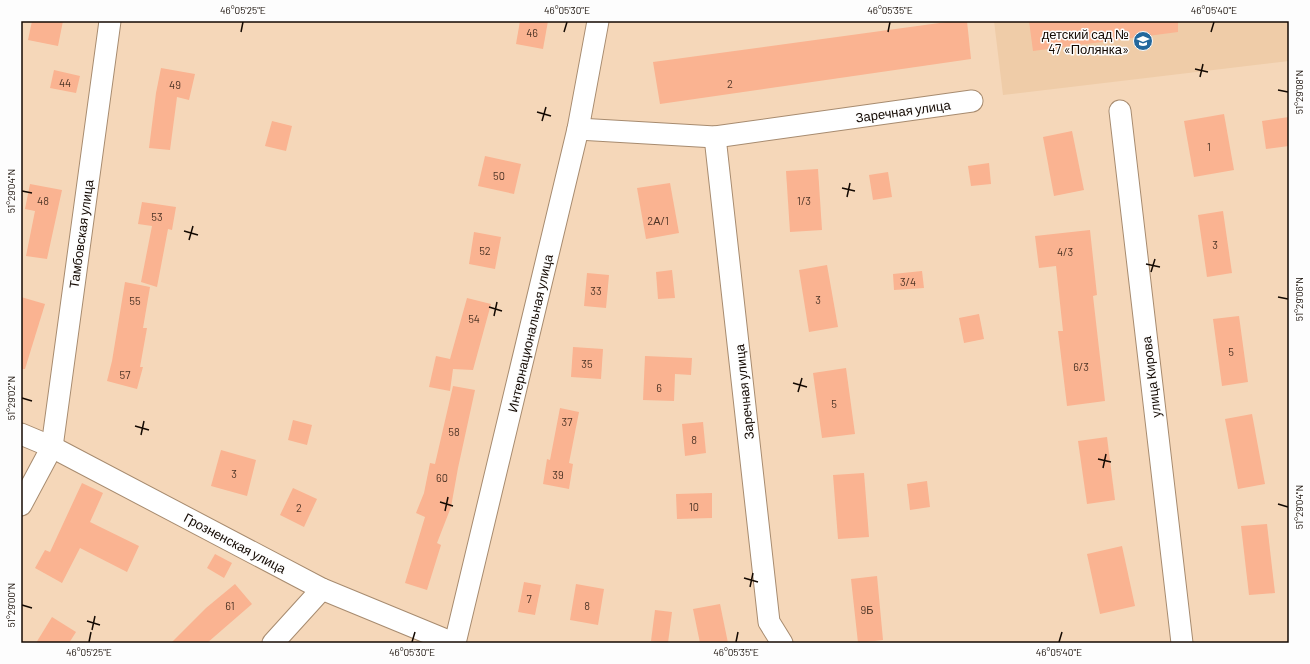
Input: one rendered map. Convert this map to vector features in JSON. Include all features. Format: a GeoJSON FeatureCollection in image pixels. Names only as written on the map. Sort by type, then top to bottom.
{"type":"FeatureCollection","features":[{"type":"Feature","properties":{"kind":"street","name":"Тамбовская улица"},"geometry":{"type":"LineString","coordinates":[[52,447],[110,21]]}},
{"type":"Feature","properties":{"kind":"street","name":"Интернациональная улица"},"geometry":{"type":"LineString","coordinates":[[454,643],[578,129],[598,21]]}},
{"type":"Feature","properties":{"kind":"street","name":"Заречная улица"},"geometry":{"type":"LineString","coordinates":[[578,129],[715,137],[972,101]]}},
{"type":"Feature","properties":{"kind":"street","name":"улица Кирова"},"geometry":{"type":"LineString","coordinates":[[1120,111],[1182,643]]}},
{"type":"Feature","properties":{"kind":"street","name":"Заречная улица"},"geometry":{"type":"LineString","coordinates":[[715,137],[769,622],[782,643]]}},
{"type":"Feature","properties":{"kind":"street","name":"Грозненская улица"},"geometry":{"type":"LineString","coordinates":[[21,434],[52,447],[322,589],[454,643]]}},
{"type":"Feature","properties":{"kind":"street"},"geometry":{"type":"LineString","coordinates":[[21,505],[52,447]]}},
{"type":"Feature","properties":{"kind":"street"},"geometry":{"type":"LineString","coordinates":[[273,643],[322,589]]}},
{"type":"Feature","properties":{"kind":"shaded area","name":"детский сад № 47 «Полянка»"},"geometry":{"type":"Polygon","coordinates":[[[994,21],[1289,21],[1289,61],[1003,95],[994,21]]]}},
{"type":"Feature","properties":{"kind":"building"},"geometry":{"type":"Polygon","coordinates":[[[32,21],[63,21],[58,46],[28,40],[32,21]]]}},
{"type":"Feature","properties":{"kind":"building"},"geometry":{"type":"Polygon","coordinates":[[[520,21],[548,21],[543,49],[516,44],[520,21]]]}},
{"type":"Feature","properties":{"kind":"building"},"geometry":{"type":"Polygon","coordinates":[[[954,21],[967,21],[971,59],[660,104],[653,62],[954,21]]]}},
{"type":"Feature","properties":{"kind":"building"},"geometry":{"type":"Polygon","coordinates":[[[1029,21],[1178,21],[1178,32],[1033,51],[1029,21]]]}},
{"type":"Feature","properties":{"kind":"building"},"geometry":{"type":"Polygon","coordinates":[[[161,68],[195,74],[189,100],[177,97],[170,150],[149,148],[156,93],[161,68]]]}},
{"type":"Feature","properties":{"kind":"building"},"geometry":{"type":"Polygon","coordinates":[[[54,70],[80,76],[76,93],[50,88],[54,70]]]}},
{"type":"Feature","properties":{"kind":"building"},"geometry":{"type":"Polygon","coordinates":[[[1224,114],[1234,170],[1194,177],[1184,121],[1224,114]]]}},
{"type":"Feature","properties":{"kind":"building"},"geometry":{"type":"Polygon","coordinates":[[[1289,117],[1289,146],[1266,149],[1262,121],[1289,117]]]}},
{"type":"Feature","properties":{"kind":"building"},"geometry":{"type":"Polygon","coordinates":[[[272,121],[292,126],[286,151],[265,146],[272,121]]]}},
{"type":"Feature","properties":{"kind":"building"},"geometry":{"type":"Polygon","coordinates":[[[1072,131],[1084,190],[1054,196],[1043,137],[1072,131]]]}},
{"type":"Feature","properties":{"kind":"building"},"geometry":{"type":"Polygon","coordinates":[[[485,156],[521,164],[514,194],[478,186],[485,156]]]}},
{"type":"Feature","properties":{"kind":"building"},"geometry":{"type":"Polygon","coordinates":[[[989,163],[991,184],[971,186],[968,166],[989,163]]]}},
{"type":"Feature","properties":{"kind":"building"},"geometry":{"type":"Polygon","coordinates":[[[818,169],[822,230],[790,232],[786,171],[818,169]]]}},
{"type":"Feature","properties":{"kind":"building"},"geometry":{"type":"Polygon","coordinates":[[[888,172],[892,197],[873,200],[869,175],[888,172]]]}},
{"type":"Feature","properties":{"kind":"building"},"geometry":{"type":"Polygon","coordinates":[[[670,183],[679,233],[646,239],[637,188],[670,183]]]}},
{"type":"Feature","properties":{"kind":"building"},"geometry":{"type":"Polygon","coordinates":[[[30,184],[62,190],[47,259],[26,256],[35,211],[25,209],[30,184]]]}},
{"type":"Feature","properties":{"kind":"building"},"geometry":{"type":"Polygon","coordinates":[[[142,202],[176,207],[172,230],[168,229],[157,287],[141,282],[152,226],[138,224],[142,202]]]}},
{"type":"Feature","properties":{"kind":"building"},"geometry":{"type":"Polygon","coordinates":[[[1223,211],[1232,273],[1207,277],[1198,215],[1223,211]]]}},
{"type":"Feature","properties":{"kind":"building"},"geometry":{"type":"Polygon","coordinates":[[[1090,230],[1097,295],[1093,296],[1105,401],[1067,406],[1058,331],[1063,331],[1056,266],[1039,268],[1035,236],[1090,230]]]}},
{"type":"Feature","properties":{"kind":"building"},"geometry":{"type":"Polygon","coordinates":[[[474,232],[501,237],[495,269],[469,264],[474,232]]]}},
{"type":"Feature","properties":{"kind":"building"},"geometry":{"type":"Polygon","coordinates":[[[827,265],[838,327],[809,332],[799,270],[827,265]]]}},
{"type":"Feature","properties":{"kind":"building"},"geometry":{"type":"Polygon","coordinates":[[[672,270],[675,298],[658,299],[656,272],[672,270]]]}},
{"type":"Feature","properties":{"kind":"building"},"geometry":{"type":"Polygon","coordinates":[[[922,271],[924,288],[894,290],[893,274],[922,271]]]}},
{"type":"Feature","properties":{"kind":"building"},"geometry":{"type":"Polygon","coordinates":[[[587,273],[609,275],[606,308],[584,306],[587,273]]]}},
{"type":"Feature","properties":{"kind":"building"},"geometry":{"type":"Polygon","coordinates":[[[125,282],[150,287],[143,328],[147,328],[140,367],[143,367],[137,389],[107,381],[112,361],[125,282]]]}},
{"type":"Feature","properties":{"kind":"building"},"geometry":{"type":"Polygon","coordinates":[[[21,297],[45,304],[25,369],[21,369],[21,297]]]}},
{"type":"Feature","properties":{"kind":"building"},"geometry":{"type":"Polygon","coordinates":[[[467,298],[491,304],[473,370],[453,369],[450,391],[429,387],[436,356],[450,359],[467,298]]]}},
{"type":"Feature","properties":{"kind":"building"},"geometry":{"type":"Polygon","coordinates":[[[979,314],[984,339],[964,343],[959,318],[979,314]]]}},
{"type":"Feature","properties":{"kind":"building"},"geometry":{"type":"Polygon","coordinates":[[[1239,316],[1248,382],[1222,386],[1213,319],[1239,316]]]}},
{"type":"Feature","properties":{"kind":"building"},"geometry":{"type":"Polygon","coordinates":[[[573,347],[603,349],[601,379],[571,377],[573,347]]]}},
{"type":"Feature","properties":{"kind":"building"},"geometry":{"type":"Polygon","coordinates":[[[645,356],[692,358],[691,375],[675,374],[674,401],[643,400],[645,356]]]}},
{"type":"Feature","properties":{"kind":"building"},"geometry":{"type":"Polygon","coordinates":[[[846,368],[855,434],[822,438],[813,373],[846,368]]]}},
{"type":"Feature","properties":{"kind":"building"},"geometry":{"type":"Polygon","coordinates":[[[453,386],[475,390],[451,507],[437,543],[441,545],[427,590],[405,583],[425,517],[416,513],[424,493],[430,463],[435,464],[453,386]]]}},
{"type":"Feature","properties":{"kind":"building"},"geometry":{"type":"Polygon","coordinates":[[[560,408],[579,412],[569,463],[573,464],[569,489],[543,484],[547,459],[550,460],[560,408]]]}},
{"type":"Feature","properties":{"kind":"building"},"geometry":{"type":"Polygon","coordinates":[[[1252,414],[1265,484],[1238,489],[1225,419],[1252,414]]]}},
{"type":"Feature","properties":{"kind":"building"},"geometry":{"type":"Polygon","coordinates":[[[293,420],[312,425],[307,445],[288,440],[293,420]]]}},
{"type":"Feature","properties":{"kind":"building"},"geometry":{"type":"Polygon","coordinates":[[[703,422],[706,453],[685,456],[682,424],[703,422]]]}},
{"type":"Feature","properties":{"kind":"building"},"geometry":{"type":"Polygon","coordinates":[[[1107,437],[1115,500],[1087,504],[1078,441],[1107,437]]]}},
{"type":"Feature","properties":{"kind":"building"},"geometry":{"type":"Polygon","coordinates":[[[221,450],[256,460],[247,496],[211,486],[221,450]]]}},
{"type":"Feature","properties":{"kind":"building"},"geometry":{"type":"Polygon","coordinates":[[[864,473],[869,537],[838,539],[833,475],[864,473]]]}},
{"type":"Feature","properties":{"kind":"building"},"geometry":{"type":"Polygon","coordinates":[[[927,481],[930,507],[910,510],[907,484],[927,481]]]}},
{"type":"Feature","properties":{"kind":"building"},"geometry":{"type":"Polygon","coordinates":[[[82,483],[103,493],[90,522],[139,546],[127,572],[80,548],[62,583],[35,568],[45,550],[50,552],[82,483]]]}},
{"type":"Feature","properties":{"kind":"building"},"geometry":{"type":"Polygon","coordinates":[[[293,488],[317,499],[304,527],[280,515],[293,488]]]}},
{"type":"Feature","properties":{"kind":"building"},"geometry":{"type":"Polygon","coordinates":[[[712,493],[712,518],[677,519],[676,494],[712,493]]]}},
{"type":"Feature","properties":{"kind":"building"},"geometry":{"type":"Polygon","coordinates":[[[1267,524],[1275,593],[1249,595],[1241,526],[1267,524]]]}},
{"type":"Feature","properties":{"kind":"building"},"geometry":{"type":"Polygon","coordinates":[[[1122,546],[1135,606],[1100,614],[1087,554],[1122,546]]]}},
{"type":"Feature","properties":{"kind":"building"},"geometry":{"type":"Polygon","coordinates":[[[215,554],[232,563],[224,578],[207,568],[215,554]]]}},
{"type":"Feature","properties":{"kind":"building"},"geometry":{"type":"Polygon","coordinates":[[[877,576],[883,640],[858,643],[851,579],[877,576]]]}},
{"type":"Feature","properties":{"kind":"building"},"geometry":{"type":"Polygon","coordinates":[[[524,582],[541,585],[535,615],[518,612],[524,582]]]}},
{"type":"Feature","properties":{"kind":"building"},"geometry":{"type":"Polygon","coordinates":[[[235,584],[252,604],[207,643],[171,643],[206,608],[235,584]]]}},
{"type":"Feature","properties":{"kind":"building"},"geometry":{"type":"Polygon","coordinates":[[[576,584],[604,589],[598,625],[570,620],[576,584]]]}},
{"type":"Feature","properties":{"kind":"building"},"geometry":{"type":"Polygon","coordinates":[[[720,604],[728,643],[700,643],[693,609],[720,604]]]}},
{"type":"Feature","properties":{"kind":"building"},"geometry":{"type":"Polygon","coordinates":[[[655,610],[672,612],[668,643],[651,641],[655,610]]]}},
{"type":"Feature","properties":{"kind":"building"},"geometry":{"type":"Polygon","coordinates":[[[52,617],[76,632],[69,643],[36,643],[52,617]]]}},
{"type":"Feature","properties":{"kind":"place","name":"детский сад № 47 «Полянка»"},"geometry":{"type":"Point","coordinates":[1143,41]}}]}
